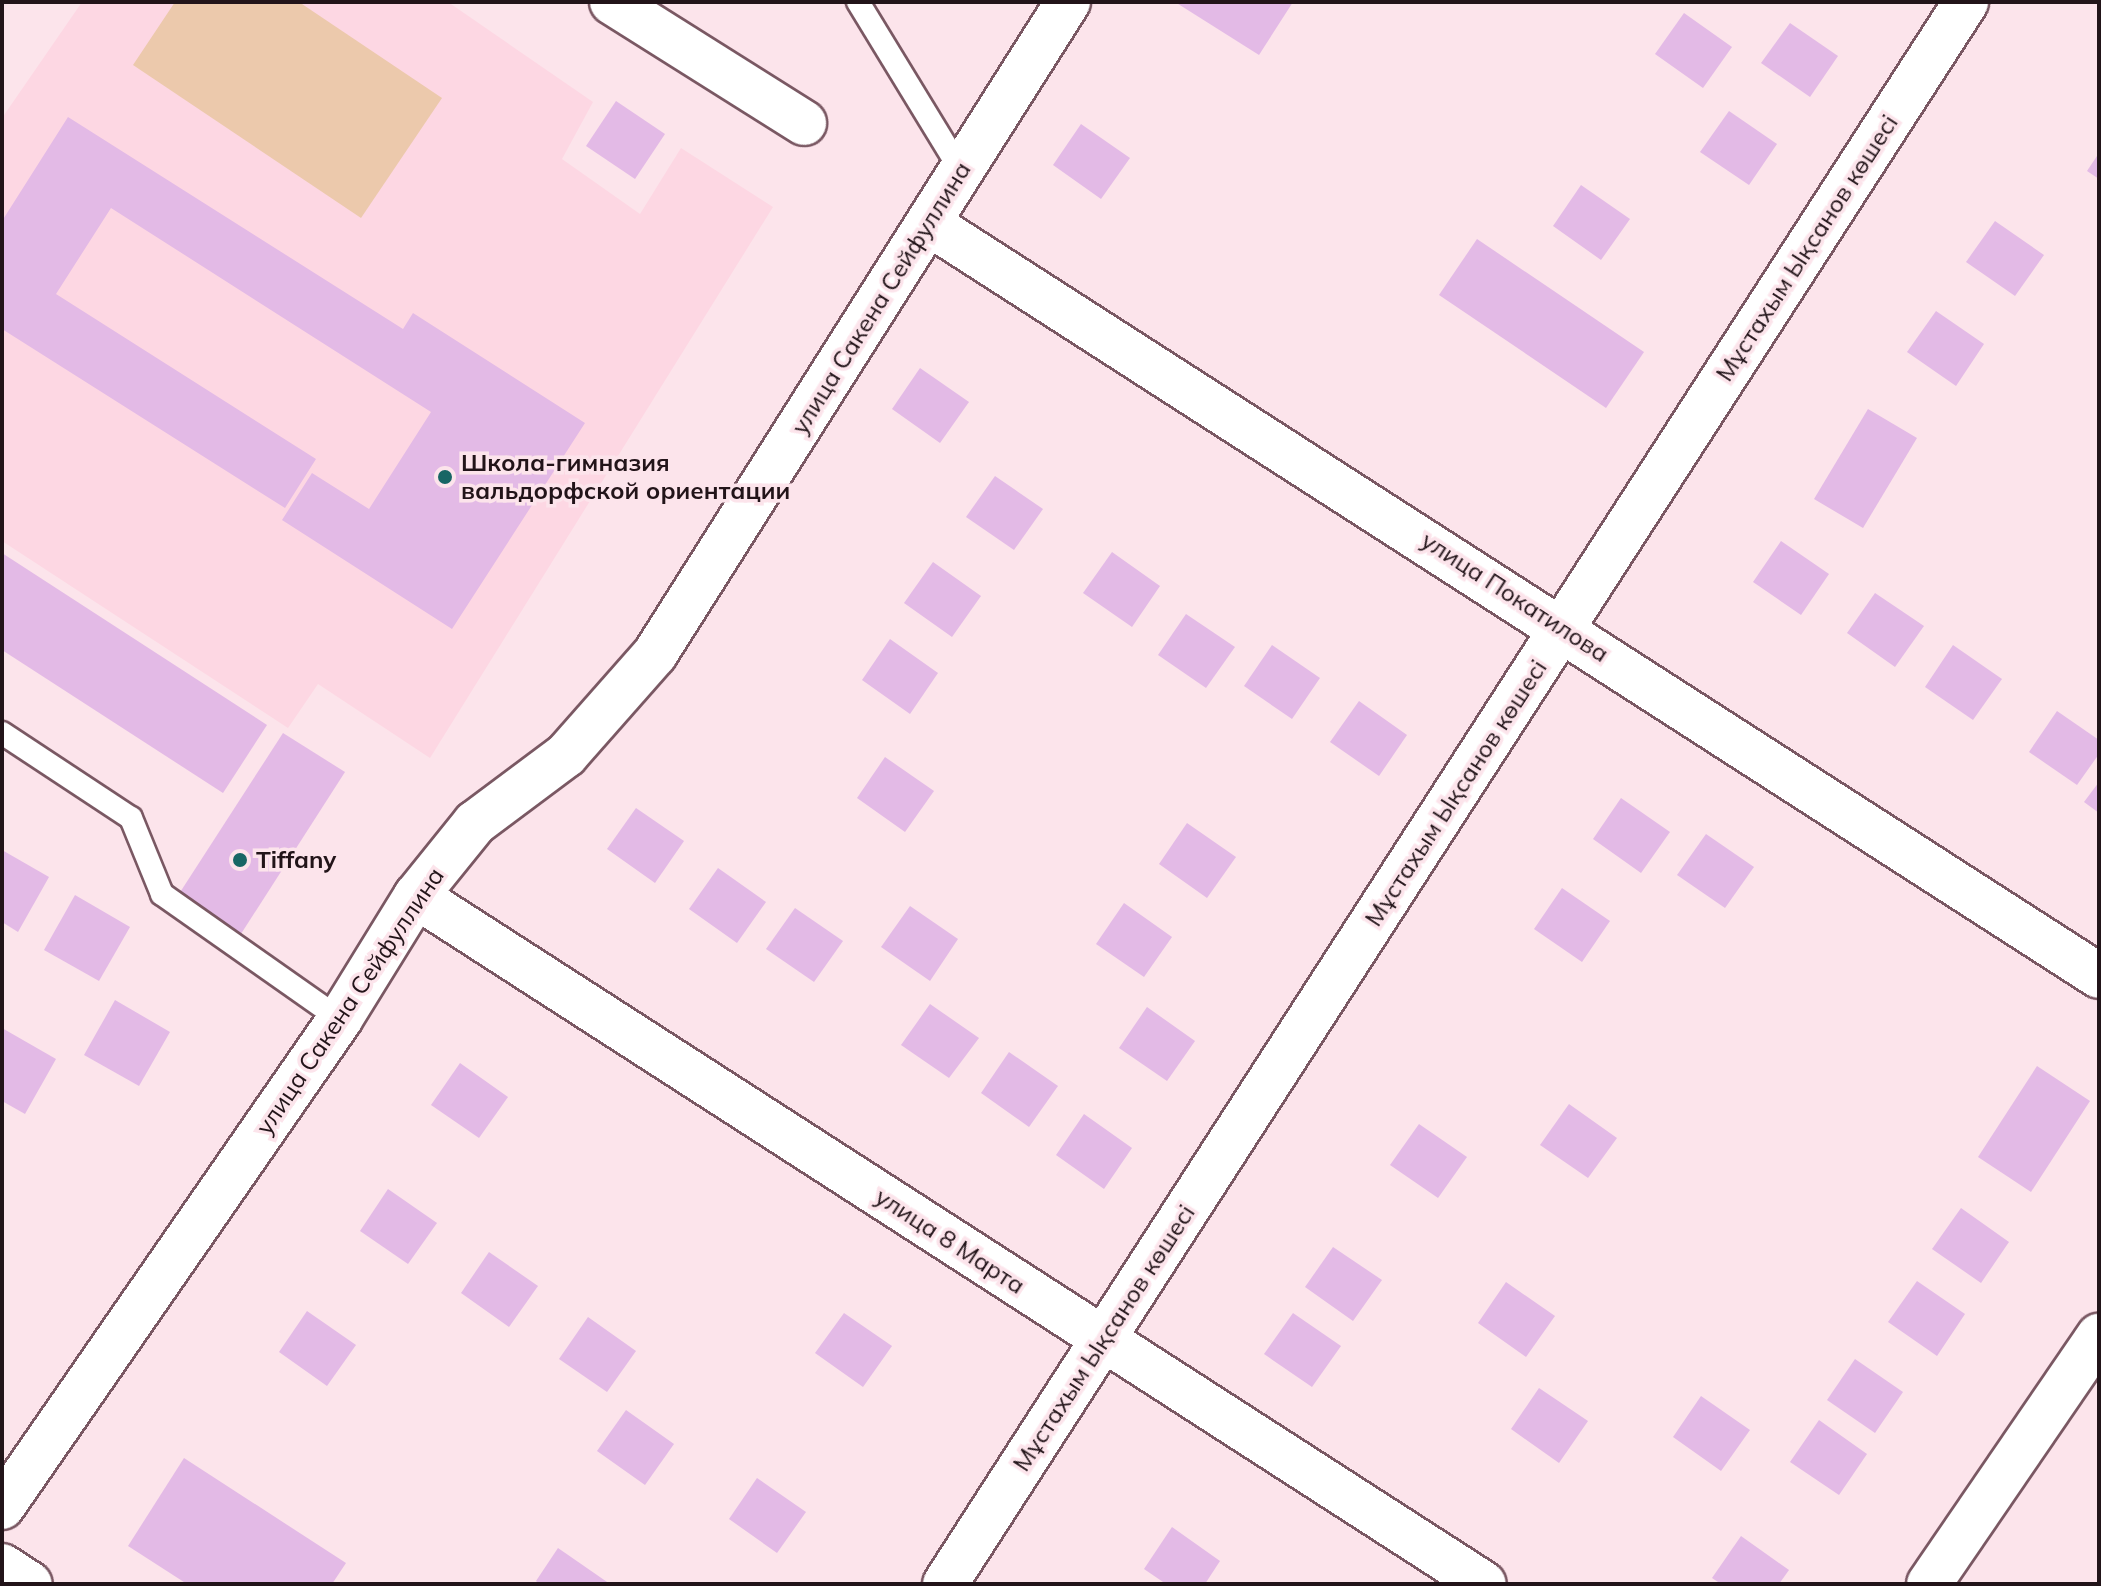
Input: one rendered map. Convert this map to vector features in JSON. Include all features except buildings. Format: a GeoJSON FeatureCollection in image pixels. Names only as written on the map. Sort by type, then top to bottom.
{"type":"FeatureCollection","features":[{"type":"Feature","properties":{"kind":"street"},"geometry":{"type":"LineString","coordinates":[[612,2],[804,123]]}},
{"type":"Feature","properties":{"kind":"street","name":"улица Сакена Сейфуллина"},"geometry":{"type":"LineString","coordinates":[[2,1507],[340,1019],[416,896],[475,823],[566,755],[655,654],[1068,2]]}},
{"type":"Feature","properties":{"kind":"street","name":"Мұстахым Ықсанов көшесі"},"geometry":{"type":"LineString","coordinates":[[945,1584],[1966,2]]}},
{"type":"Feature","properties":{"kind":"street","name":"улица Покатилова"},"geometry":{"type":"LineString","coordinates":[[928,223],[1563,627],[2099,976]]}},
{"type":"Feature","properties":{"kind":"street","name":"улица 8 Марта"},"geometry":{"type":"LineString","coordinates":[[416,896],[1484,1584]]}},
{"type":"Feature","properties":{"kind":"street"},"geometry":{"type":"LineString","coordinates":[[1929,1584],[2099,1336]]}},
{"type":"Feature","properties":{"kind":"street"},"geometry":{"type":"LineString","coordinates":[[2,1566],[30,1584]]}},
{"type":"Feature","properties":{"kind":"lane"},"geometry":{"type":"LineString","coordinates":[[858,2],[961,171]]}},
{"type":"Feature","properties":{"kind":"lane"},"geometry":{"type":"LineString","coordinates":[[2,733],[131,818],[162,894],[340,1019]]}},
{"type":"Feature","properties":{"kind":"shaded area"},"geometry":{"type":"Polygon","coordinates":[[[82,2],[448,2],[593,102],[562,159],[640,214],[681,148],[773,207],[430,758],[318,684],[288,728],[2,541],[2,118],[82,2]]]}},
{"type":"Feature","properties":{"kind":"shaded area"},"geometry":{"type":"Polygon","coordinates":[[[175,2],[299,2],[442,98],[361,218],[133,65],[175,2]]]}},
{"type":"Feature","properties":{"kind":"place","name":"Школа-гимназия вальдорфской ориентации"},"geometry":{"type":"Point","coordinates":[445,477]}},
{"type":"Feature","properties":{"kind":"place","name":"Tiffany"},"geometry":{"type":"Point","coordinates":[240,860]}}]}
